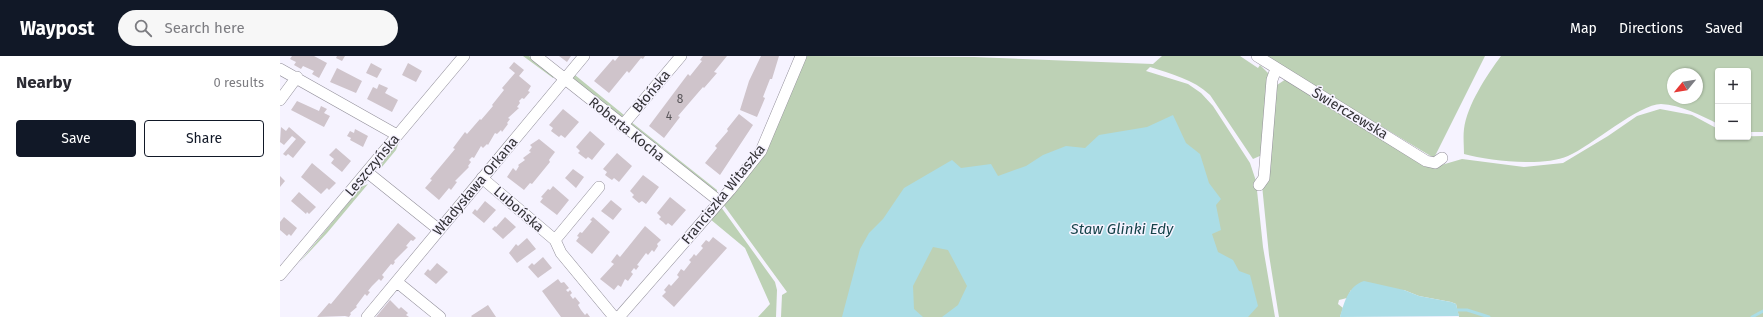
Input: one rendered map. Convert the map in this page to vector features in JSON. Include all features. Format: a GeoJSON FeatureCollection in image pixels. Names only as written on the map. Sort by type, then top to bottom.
{"type":"FeatureCollection","features":[{"type":"Feature","properties":{"kind":"street","name":"Leszczyńska"},"geometry":{"type":"LineString","coordinates":[[280,274],[464,56]]}},
{"type":"Feature","properties":{"kind":"street","name":"Roberta Kocha"},"geometry":{"type":"LineString","coordinates":[[536,56],[622,126],[719,201]]}},
{"type":"Feature","properties":{"kind":"street","name":"Władysława Orkana"},"geometry":{"type":"LineString","coordinates":[[367,317],[397,282],[438,229],[584,56]]}},
{"type":"Feature","properties":{"kind":"street","name":"Błońska"},"geometry":{"type":"LineString","coordinates":[[622,126],[681,56]]}},
{"type":"Feature","properties":{"kind":"street","name":"Franciszka Witaszka"},"geometry":{"type":"LineString","coordinates":[[618,317],[735,184],[764,145],[801,56]]}},
{"type":"Feature","properties":{"kind":"street","name":"Świerczewska"},"geometry":{"type":"LineString","coordinates":[[1257,56],[1276,69],[1353,114],[1426,161],[1435,163],[1442,158]]}},
{"type":"Feature","properties":{"kind":"street"},"geometry":{"type":"LineString","coordinates":[[280,69],[297,77],[397,135]]}},
{"type":"Feature","properties":{"kind":"street"},"geometry":{"type":"LineString","coordinates":[[1259,185],[1264,178],[1272,80],[1276,69]]}},
{"type":"Feature","properties":{"kind":"street"},"geometry":{"type":"LineString","coordinates":[[280,100],[297,77]]}},
{"type":"Feature","properties":{"kind":"street"},"geometry":{"type":"LineString","coordinates":[[367,172],[438,229]]}},
{"type":"Feature","properties":{"kind":"street","name":"Lubońska"},"geometry":{"type":"LineString","coordinates":[[482,178],[555,240],[561,253],[614,317]]}},
{"type":"Feature","properties":{"kind":"street","name":"Lubońska"},"geometry":{"type":"LineString","coordinates":[[555,240],[600,187]]}},
{"type":"Feature","properties":{"kind":"street"},"geometry":{"type":"LineString","coordinates":[[397,282],[440,317]]}},
{"type":"Feature","properties":{"kind":"green space"},"geometry":{"type":"Polygon","coordinates":[[[523,56],[529,56],[554,76],[553,78],[523,56]]]}},
{"type":"Feature","properties":{"kind":"green space"},"geometry":{"type":"Polygon","coordinates":[[[804,56],[974,57],[1153,64],[1162,56],[1240,56],[1258,68],[1260,65],[1268,73],[1269,79],[1262,155],[1253,159],[1210,95],[1203,89],[1189,81],[1166,72],[1150,67],[1146,71],[1188,84],[1201,93],[1213,106],[1250,163],[1256,181],[1263,247],[1275,317],[781,317],[782,295],[787,292],[723,204],[747,174],[804,56]]]}},
{"type":"Feature","properties":{"kind":"green space"},"geometry":{"type":"Polygon","coordinates":[[[1264,56],[1485,56],[1434,158],[1264,56]]]}},
{"type":"Feature","properties":{"kind":"green space"},"geometry":{"type":"Polygon","coordinates":[[[1501,56],[1763,56],[1763,132],[1751,132],[1751,68],[1715,68],[1715,123],[1683,108],[1661,104],[1640,111],[1568,156],[1545,161],[1531,162],[1502,161],[1475,157],[1464,154],[1464,129],[1473,100],[1501,56]]]}},
{"type":"Feature","properties":{"kind":"green space"},"geometry":{"type":"Polygon","coordinates":[[[575,75],[624,115],[621,117],[572,78],[575,75]]]}},
{"type":"Feature","properties":{"kind":"green space"},"geometry":{"type":"Polygon","coordinates":[[[1286,79],[1438,166],[1462,159],[1524,167],[1563,163],[1608,136],[1637,116],[1660,109],[1692,115],[1715,127],[1715,140],[1751,140],[1751,136],[1763,136],[1763,317],[1459,317],[1456,304],[1419,296],[1404,290],[1351,290],[1347,298],[1339,300],[1338,304],[1343,308],[1340,317],[1279,317],[1269,255],[1262,185],[1277,85],[1286,79]]]}},
{"type":"Feature","properties":{"kind":"green space"},"geometry":{"type":"Polygon","coordinates":[[[630,121],[717,190],[717,192],[713,191],[630,124],[630,121]]]}},
{"type":"Feature","properties":{"kind":"green space"},"geometry":{"type":"Polygon","coordinates":[[[399,142],[396,150],[381,168],[383,161],[399,142]]]}},
{"type":"Feature","properties":{"kind":"green space"},"geometry":{"type":"Polygon","coordinates":[[[368,184],[327,233],[299,263],[361,187],[368,184]]]}},
{"type":"Feature","properties":{"kind":"green space"},"geometry":{"type":"Polygon","coordinates":[[[721,207],[775,282],[777,290],[776,317],[758,317],[770,304],[745,248],[710,219],[721,207]]]}},
{"type":"Feature","properties":{"kind":"water","name":"Staw Glinki Edy"},"geometry":{"type":"Polygon","coordinates":[[[1173,115],[1186,143],[1200,154],[1209,183],[1221,199],[1216,205],[1221,230],[1212,234],[1218,252],[1233,260],[1239,271],[1250,275],[1258,306],[1248,317],[942,317],[958,305],[967,286],[948,250],[933,247],[913,286],[914,309],[923,317],[842,317],[860,249],[869,233],[883,219],[904,188],[952,160],[961,168],[991,164],[998,176],[1026,166],[1043,155],[1066,146],[1085,148],[1099,135],[1147,127],[1173,115]]]}},
{"type":"Feature","properties":{"kind":"water"},"geometry":{"type":"Polygon","coordinates":[[[1364,281],[1404,290],[1419,296],[1451,302],[1456,304],[1459,316],[1340,317],[1350,291],[1359,283],[1364,281]]]}},
{"type":"Feature","properties":{"kind":"building"},"geometry":{"type":"Polygon","coordinates":[[[292,56],[314,56],[327,63],[319,78],[312,74],[314,71],[303,66],[301,69],[294,65],[296,62],[290,59],[292,56]]]}},
{"type":"Feature","properties":{"kind":"building"},"geometry":{"type":"Polygon","coordinates":[[[337,56],[345,56],[342,61],[336,58],[337,56]]]}},
{"type":"Feature","properties":{"kind":"building"},"geometry":{"type":"Polygon","coordinates":[[[559,56],[571,56],[567,62],[559,56]]]}},
{"type":"Feature","properties":{"kind":"building"},"geometry":{"type":"Polygon","coordinates":[[[619,56],[645,56],[643,59],[641,58],[629,73],[627,71],[609,93],[594,81],[613,59],[615,61],[619,56]]]}},
{"type":"Feature","properties":{"kind":"building"},"geometry":{"type":"Polygon","coordinates":[[[703,56],[727,56],[714,72],[717,73],[678,116],[680,117],[664,138],[649,126],[688,74],[690,76],[702,61],[700,60],[703,56]]]}},
{"type":"Feature","properties":{"kind":"building"},"geometry":{"type":"Polygon","coordinates":[[[761,56],[779,56],[772,79],[770,79],[763,97],[765,98],[757,117],[740,110],[749,81],[761,56]]]}},
{"type":"Feature","properties":{"kind":"building"},"geometry":{"type":"Polygon","coordinates":[[[514,62],[524,70],[519,76],[531,86],[528,91],[530,92],[524,99],[522,98],[519,101],[520,103],[517,107],[519,108],[508,118],[510,119],[507,123],[508,124],[502,132],[501,130],[497,134],[495,133],[488,145],[487,144],[483,148],[481,146],[474,158],[472,157],[469,160],[471,162],[468,166],[469,167],[455,181],[457,182],[451,190],[449,188],[439,200],[425,188],[432,180],[430,179],[455,149],[453,148],[465,132],[467,134],[493,106],[492,105],[504,90],[502,88],[515,73],[509,68],[514,62]]]}},
{"type":"Feature","properties":{"kind":"building"},"geometry":{"type":"Polygon","coordinates":[[[371,63],[382,69],[377,78],[366,73],[371,63]]]}},
{"type":"Feature","properties":{"kind":"building"},"geometry":{"type":"Polygon","coordinates":[[[408,63],[422,71],[416,82],[402,75],[408,63]]]}},
{"type":"Feature","properties":{"kind":"building"},"geometry":{"type":"Polygon","coordinates":[[[337,68],[362,81],[356,93],[330,82],[337,68]]]}},
{"type":"Feature","properties":{"kind":"building"},"geometry":{"type":"Polygon","coordinates":[[[379,84],[388,88],[385,93],[398,100],[392,112],[367,99],[373,87],[377,89],[379,84]]]}},
{"type":"Feature","properties":{"kind":"building"},"geometry":{"type":"Polygon","coordinates":[[[297,101],[319,111],[321,106],[327,109],[324,113],[330,116],[324,127],[291,110],[297,101]]]}},
{"type":"Feature","properties":{"kind":"building"},"geometry":{"type":"Polygon","coordinates":[[[563,109],[579,122],[565,138],[561,135],[559,137],[551,131],[553,128],[549,125],[563,109]]]}},
{"type":"Feature","properties":{"kind":"building"},"geometry":{"type":"Polygon","coordinates":[[[739,114],[753,125],[720,175],[705,163],[717,148],[715,146],[728,131],[727,129],[739,114]]]}},
{"type":"Feature","properties":{"kind":"building"},"geometry":{"type":"Polygon","coordinates":[[[281,127],[286,131],[289,127],[306,142],[293,158],[288,154],[286,156],[283,154],[296,139],[292,136],[284,145],[280,142],[281,127]]]}},
{"type":"Feature","properties":{"kind":"building"},"geometry":{"type":"Polygon","coordinates":[[[355,129],[368,136],[363,147],[350,140],[351,138],[347,136],[350,131],[354,133],[355,129]]]}},
{"type":"Feature","properties":{"kind":"building"},"geometry":{"type":"Polygon","coordinates":[[[590,131],[605,144],[592,160],[588,157],[586,159],[578,153],[580,151],[576,147],[590,131]]]}},
{"type":"Feature","properties":{"kind":"building"},"geometry":{"type":"Polygon","coordinates":[[[539,139],[555,152],[549,160],[550,162],[532,184],[530,183],[524,190],[507,177],[513,168],[516,171],[519,166],[518,165],[525,160],[523,158],[531,152],[529,151],[532,147],[530,145],[539,139]]]}},
{"type":"Feature","properties":{"kind":"building"},"geometry":{"type":"Polygon","coordinates":[[[336,148],[351,161],[342,172],[331,163],[334,159],[329,155],[336,148]]]}},
{"type":"Feature","properties":{"kind":"building"},"geometry":{"type":"Polygon","coordinates":[[[617,153],[632,166],[619,182],[614,178],[612,180],[605,175],[607,172],[603,169],[617,153]]]}},
{"type":"Feature","properties":{"kind":"building"},"geometry":{"type":"Polygon","coordinates":[[[312,163],[336,183],[329,190],[327,188],[321,194],[301,177],[312,163]]]}},
{"type":"Feature","properties":{"kind":"building"},"geometry":{"type":"Polygon","coordinates":[[[573,169],[584,177],[576,188],[565,178],[573,169]]]}},
{"type":"Feature","properties":{"kind":"building"},"geometry":{"type":"Polygon","coordinates":[[[643,175],[659,187],[646,204],[642,201],[639,203],[632,197],[634,195],[630,191],[643,175]]]}},
{"type":"Feature","properties":{"kind":"building"},"geometry":{"type":"Polygon","coordinates":[[[280,176],[285,181],[280,187],[280,176]]]}},
{"type":"Feature","properties":{"kind":"building"},"geometry":{"type":"Polygon","coordinates":[[[553,186],[569,200],[557,215],[540,202],[543,198],[541,197],[553,186]]]}},
{"type":"Feature","properties":{"kind":"building"},"geometry":{"type":"Polygon","coordinates":[[[299,192],[316,207],[309,214],[307,212],[306,214],[291,201],[299,192]]]}},
{"type":"Feature","properties":{"kind":"building"},"geometry":{"type":"Polygon","coordinates":[[[670,197],[686,210],[672,226],[668,223],[666,225],[659,219],[661,217],[657,213],[670,197]]]}},
{"type":"Feature","properties":{"kind":"building"},"geometry":{"type":"Polygon","coordinates":[[[611,200],[622,209],[613,220],[601,211],[611,200]]]}},
{"type":"Feature","properties":{"kind":"building"},"geometry":{"type":"Polygon","coordinates":[[[485,201],[496,210],[484,223],[472,213],[475,209],[477,211],[485,201]]]}},
{"type":"Feature","properties":{"kind":"building"},"geometry":{"type":"Polygon","coordinates":[[[284,217],[297,228],[291,236],[289,234],[287,236],[280,230],[280,222],[284,217]]]}},
{"type":"Feature","properties":{"kind":"building"},"geometry":{"type":"Polygon","coordinates":[[[505,217],[516,227],[503,239],[492,229],[495,226],[496,227],[505,217]]]}},
{"type":"Feature","properties":{"kind":"building"},"geometry":{"type":"Polygon","coordinates":[[[593,217],[610,232],[592,254],[576,241],[579,237],[577,236],[580,232],[582,233],[592,221],[590,220],[593,217]]]}},
{"type":"Feature","properties":{"kind":"building"},"geometry":{"type":"Polygon","coordinates":[[[398,223],[416,238],[413,241],[411,240],[406,246],[408,247],[394,261],[395,262],[393,265],[391,264],[382,275],[384,277],[381,281],[379,279],[372,286],[368,291],[370,292],[367,296],[365,294],[356,306],[357,307],[350,313],[351,314],[349,317],[317,317],[329,303],[331,304],[398,223]]]}},
{"type":"Feature","properties":{"kind":"building"},"geometry":{"type":"Polygon","coordinates":[[[645,226],[661,240],[657,244],[658,246],[654,252],[652,250],[648,255],[646,253],[637,265],[639,266],[636,270],[634,268],[631,272],[633,274],[628,281],[625,279],[621,287],[618,285],[614,290],[600,279],[614,264],[611,262],[617,254],[620,257],[645,226]]]}},
{"type":"Feature","properties":{"kind":"building"},"geometry":{"type":"Polygon","coordinates":[[[713,237],[727,248],[674,307],[662,296],[666,292],[664,290],[669,284],[671,286],[679,277],[677,275],[681,269],[684,271],[691,262],[689,260],[694,254],[696,256],[703,248],[701,246],[706,240],[709,242],[713,237]]]}},
{"type":"Feature","properties":{"kind":"building"},"geometry":{"type":"Polygon","coordinates":[[[527,238],[536,249],[517,263],[509,253],[516,244],[518,246],[527,238]]]}},
{"type":"Feature","properties":{"kind":"building"},"geometry":{"type":"Polygon","coordinates":[[[543,257],[552,268],[538,278],[528,267],[532,263],[534,265],[543,257]]]}},
{"type":"Feature","properties":{"kind":"building"},"geometry":{"type":"Polygon","coordinates":[[[437,263],[448,272],[436,284],[424,274],[428,269],[430,271],[437,263]]]}},
{"type":"Feature","properties":{"kind":"building"},"geometry":{"type":"Polygon","coordinates":[[[558,279],[561,283],[564,282],[569,288],[566,290],[568,292],[570,290],[572,293],[570,295],[573,299],[575,297],[580,303],[578,305],[581,310],[585,315],[587,313],[590,317],[561,317],[542,291],[558,279]]]}},
{"type":"Feature","properties":{"kind":"building"},"geometry":{"type":"Polygon","coordinates":[[[390,300],[399,309],[401,307],[408,313],[406,315],[409,317],[376,317],[390,300]]]}},
{"type":"Feature","properties":{"kind":"building"},"geometry":{"type":"Polygon","coordinates":[[[488,305],[496,317],[471,316],[488,305]]]}},
{"type":"Feature","properties":{"kind":"waterway"},"geometry":{"type":"LineString","coordinates":[[1454,310],[1467,310],[1489,317]]}},
{"type":"Feature","properties":{"kind":"waterway"},"geometry":{"type":"LineString","coordinates":[[1752,317],[1763,311]]}}]}
